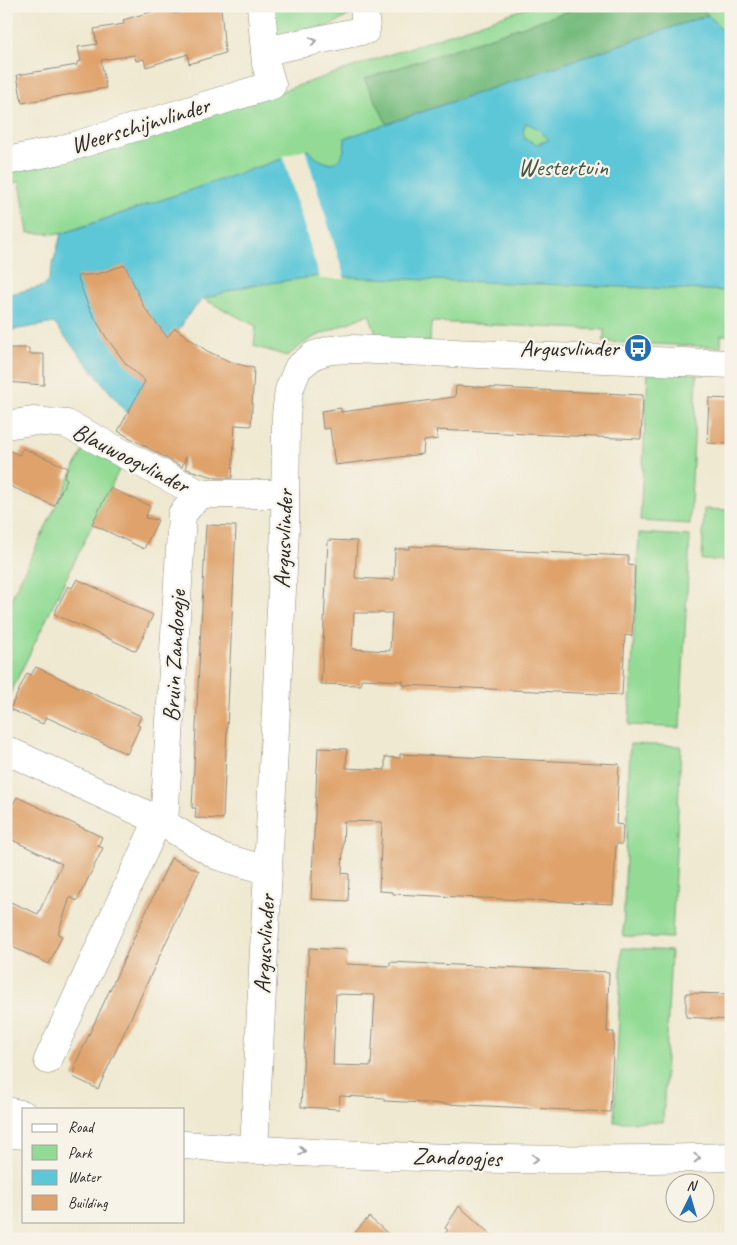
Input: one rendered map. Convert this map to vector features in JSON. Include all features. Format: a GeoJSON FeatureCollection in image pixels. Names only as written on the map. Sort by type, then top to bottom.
{"type":"FeatureCollection","features":[{"type":"Feature","properties":{"kind":"street"},"geometry":{"type":"LineString","coordinates":[[261,6],[265,51],[366,30],[364,6]]}},
{"type":"Feature","properties":{"kind":"street","name":"Weerschijnvlinder"},"geometry":{"type":"LineString","coordinates":[[6,161],[61,150],[272,85],[266,64],[265,51]]}},
{"type":"Feature","properties":{"kind":"street","name":"Argusvlinder"},"geometry":{"type":"LineString","coordinates":[[254,1150],[285,494],[286,415],[290,390],[298,368],[314,355],[330,350],[731,364]]}},
{"type":"Feature","properties":{"kind":"street","name":"Blauwoogvlinder"},"geometry":{"type":"LineString","coordinates":[[6,425],[33,421],[67,424],[200,494],[285,494]]}},
{"type":"Feature","properties":{"kind":"street","name":"Bruin Zandoogje"},"geometry":{"type":"LineString","coordinates":[[48,1060],[161,822],[182,514],[200,494]]}},
{"type":"Feature","properties":{"kind":"street"},"geometry":{"type":"LineString","coordinates":[[6,750],[161,822],[218,856],[267,870]]}},
{"type":"Feature","properties":{"kind":"street"},"geometry":{"type":"LineString","coordinates":[[6,1111],[22,1115]]}},
{"type":"Feature","properties":{"kind":"street"},"geometry":{"type":"LineString","coordinates":[[6,1133],[22,1135]]}},
{"type":"Feature","properties":{"kind":"street","name":"Zandoogjes"},"geometry":{"type":"LineString","coordinates":[[185,1145],[254,1150],[504,1159],[731,1157]]}},
{"type":"Feature","properties":{"kind":"green space"},"geometry":{"type":"Polygon","coordinates":[[[268,6],[353,6],[353,12],[336,23],[278,38],[268,6]]]}},
{"type":"Feature","properties":{"kind":"green space","name":"Westertuin"},"geometry":{"type":"Polygon","coordinates":[[[532,6],[731,6],[731,335],[721,335],[721,347],[604,342],[604,330],[431,322],[430,342],[378,339],[369,314],[310,339],[287,356],[254,346],[256,326],[203,299],[172,197],[61,234],[28,233],[20,182],[6,184],[6,168],[74,155],[297,86],[532,6]]]}},
{"type":"Feature","properties":{"kind":"green space"},"geometry":{"type":"Polygon","coordinates":[[[584,6],[701,6],[708,15],[387,124],[364,79],[584,6]]]}},
{"type":"Feature","properties":{"kind":"green space"},"geometry":{"type":"Polygon","coordinates":[[[648,371],[697,374],[690,524],[640,521],[648,371]]]}},
{"type":"Feature","properties":{"kind":"green space"},"geometry":{"type":"Polygon","coordinates":[[[84,448],[121,466],[6,702],[6,609],[84,448]]]}},
{"type":"Feature","properties":{"kind":"green space"},"geometry":{"type":"Polygon","coordinates":[[[704,509],[731,510],[731,561],[702,560],[704,509]]]}},
{"type":"Feature","properties":{"kind":"green space"},"geometry":{"type":"Polygon","coordinates":[[[639,533],[690,536],[680,728],[629,725],[639,533]]]}},
{"type":"Feature","properties":{"kind":"green space"},"geometry":{"type":"Polygon","coordinates":[[[630,744],[681,746],[672,938],[623,936],[630,744]]]}},
{"type":"Feature","properties":{"kind":"green space"},"geometry":{"type":"Polygon","coordinates":[[[622,948],[671,951],[663,1122],[614,1122],[622,948]]]}},
{"type":"Feature","properties":{"kind":"water","name":"Westertuin"},"geometry":{"type":"Polygon","coordinates":[[[708,15],[731,39],[731,291],[319,276],[243,287],[203,299],[188,315],[127,413],[54,323],[6,331],[6,295],[44,286],[49,279],[61,234],[308,150],[322,161],[334,162],[342,155],[345,138],[708,15]],[[526,123],[523,130],[525,139],[537,144],[549,140],[537,128],[526,123]]]}},
{"type":"Feature","properties":{"kind":"pier"},"geometry":{"type":"Polygon","coordinates":[[[305,149],[345,279],[320,279],[283,156],[305,149]]]}},
{"type":"Feature","properties":{"kind":"building"},"geometry":{"type":"Polygon","coordinates":[[[174,6],[174,14],[204,7],[204,10],[221,8],[225,53],[189,64],[188,54],[146,67],[144,59],[136,61],[134,55],[101,60],[106,88],[22,103],[17,75],[77,65],[77,62],[81,61],[78,47],[97,44],[94,29],[124,24],[123,20],[174,6]]]}},
{"type":"Feature","properties":{"kind":"building"},"geometry":{"type":"Polygon","coordinates":[[[125,265],[144,307],[167,337],[175,328],[207,351],[233,363],[254,368],[251,426],[235,425],[232,478],[217,478],[186,469],[186,456],[182,467],[118,431],[145,381],[126,364],[106,337],[89,308],[77,276],[98,274],[125,265]]]}},
{"type":"Feature","properties":{"kind":"building"},"geometry":{"type":"Polygon","coordinates":[[[6,348],[29,348],[29,354],[44,354],[44,385],[6,382],[6,348]]]}},
{"type":"Feature","properties":{"kind":"building"},"geometry":{"type":"Polygon","coordinates":[[[456,386],[643,395],[641,439],[436,430],[438,439],[424,441],[423,454],[335,465],[330,428],[323,429],[321,411],[341,408],[341,412],[455,397],[456,386]]]}},
{"type":"Feature","properties":{"kind":"building"},"geometry":{"type":"Polygon","coordinates":[[[709,398],[731,399],[731,444],[707,443],[709,398]]]}},
{"type":"Feature","properties":{"kind":"building"},"geometry":{"type":"Polygon","coordinates":[[[23,448],[68,468],[64,477],[67,479],[54,506],[6,484],[6,449],[19,455],[23,448]]]}},
{"type":"Feature","properties":{"kind":"building"},"geometry":{"type":"Polygon","coordinates":[[[110,488],[150,506],[145,518],[158,520],[144,549],[92,524],[110,488]]]}},
{"type":"Feature","properties":{"kind":"building"},"geometry":{"type":"Polygon","coordinates":[[[206,525],[236,526],[223,819],[195,818],[196,808],[192,808],[206,525]]]}},
{"type":"Feature","properties":{"kind":"building"},"geometry":{"type":"Polygon","coordinates":[[[328,540],[357,541],[355,578],[394,580],[395,549],[409,549],[410,546],[628,556],[628,565],[635,566],[632,636],[625,635],[622,695],[403,685],[403,681],[361,679],[361,685],[321,684],[328,540]],[[354,613],[352,649],[390,651],[392,613],[354,613]]]}},
{"type":"Feature","properties":{"kind":"building"},"geometry":{"type":"Polygon","coordinates":[[[77,579],[153,615],[136,651],[54,614],[68,586],[72,588],[77,579]]]}},
{"type":"Feature","properties":{"kind":"building"},"geometry":{"type":"Polygon","coordinates":[[[36,667],[141,716],[137,725],[140,726],[127,754],[46,717],[43,724],[10,709],[27,673],[31,675],[36,667]]]}},
{"type":"Feature","properties":{"kind":"building"},"geometry":{"type":"Polygon","coordinates":[[[318,748],[347,749],[346,768],[385,770],[385,757],[400,758],[400,754],[619,764],[616,824],[623,825],[622,844],[616,844],[613,904],[393,894],[393,892],[379,891],[382,822],[344,821],[342,873],[349,874],[348,901],[311,899],[318,748]]]}},
{"type":"Feature","properties":{"kind":"building"},"geometry":{"type":"Polygon","coordinates":[[[17,797],[102,837],[98,846],[103,848],[77,901],[70,897],[58,934],[62,936],[49,964],[6,944],[6,900],[38,914],[62,864],[6,837],[6,803],[12,806],[17,797]]]}},
{"type":"Feature","properties":{"kind":"building"},"geometry":{"type":"Polygon","coordinates":[[[171,858],[199,871],[98,1089],[73,1077],[76,1068],[74,1067],[171,858]]]}},
{"type":"Feature","properties":{"kind":"building"},"geometry":{"type":"Polygon","coordinates":[[[309,948],[347,950],[346,964],[390,966],[390,962],[609,972],[607,1032],[614,1032],[610,1112],[384,1101],[384,1098],[340,1096],[339,1109],[301,1107],[309,948]],[[336,994],[333,1065],[371,1066],[375,995],[336,994]]]}},
{"type":"Feature","properties":{"kind":"building"},"geometry":{"type":"Polygon","coordinates":[[[686,993],[731,994],[731,1020],[686,1017],[686,993]]]}},
{"type":"Feature","properties":{"kind":"building"},"geometry":{"type":"Polygon","coordinates":[[[459,1206],[496,1239],[440,1239],[448,1230],[445,1228],[459,1206]]]}},
{"type":"Feature","properties":{"kind":"building"},"geometry":{"type":"Polygon","coordinates":[[[369,1217],[394,1239],[349,1239],[369,1217]]]}},
{"type":"Feature","properties":{"kind":"place","name":"Argusvlinder"},"geometry":{"type":"Point","coordinates":[638,348]}}]}
